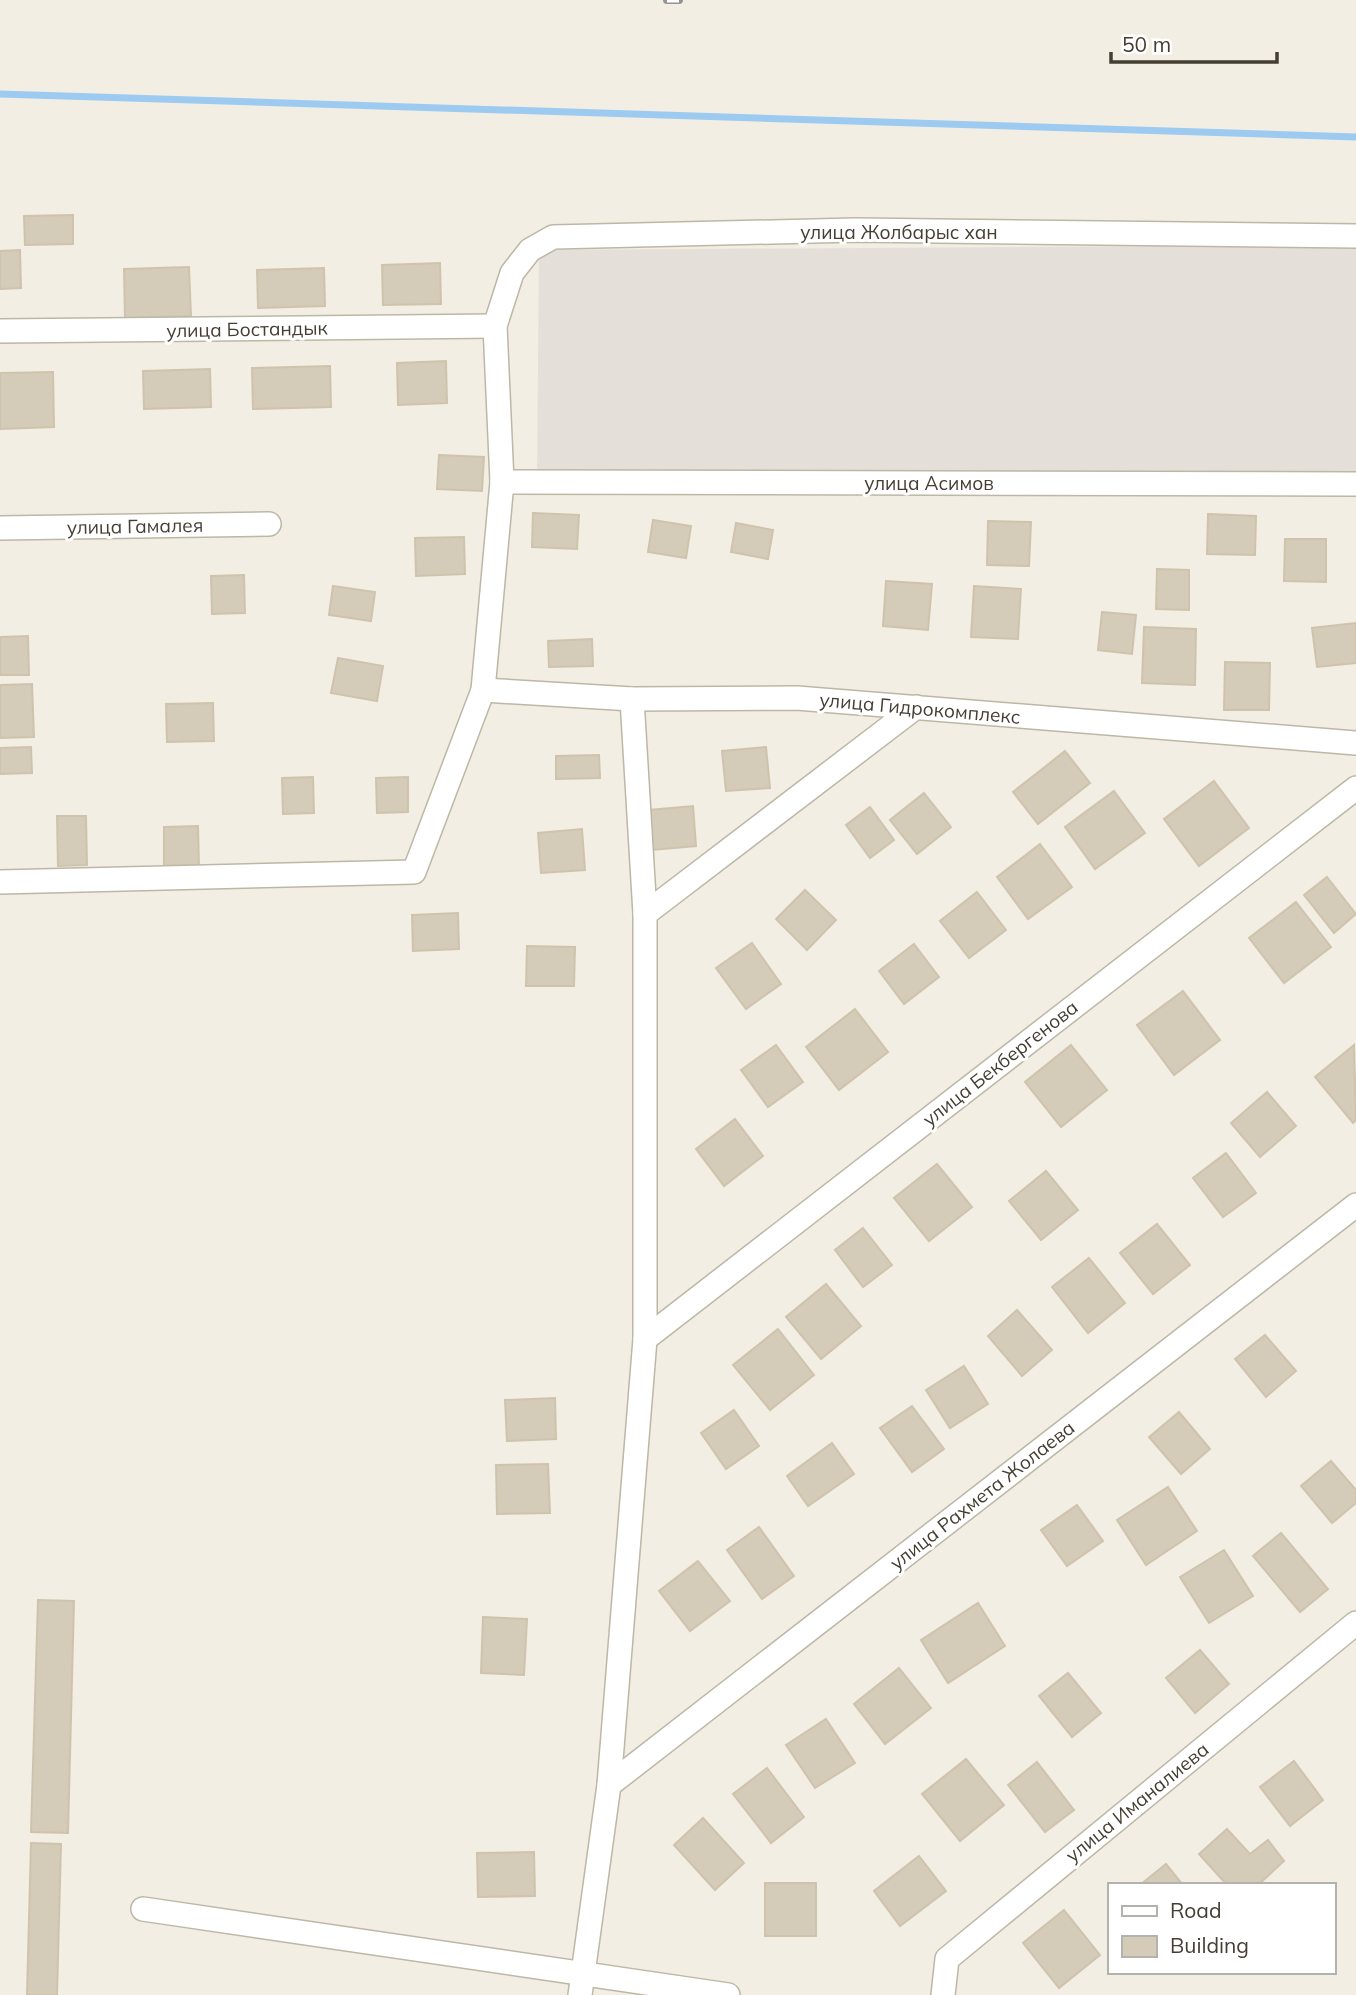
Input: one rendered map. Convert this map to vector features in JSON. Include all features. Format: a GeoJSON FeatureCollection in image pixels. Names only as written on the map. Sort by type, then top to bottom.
{"type":"FeatureCollection","features":[{"type":"Feature","properties":{"kind":"street","name":"улица Жолбарыс хан"},"geometry":{"type":"LineString","coordinates":[[495,326],[512,273],[530,250],[553,237],[855,230],[1356,236]]}},
{"type":"Feature","properties":{"kind":"street","name":"улица Бостандык"},"geometry":{"type":"LineString","coordinates":[[0,331],[495,326]]}},
{"type":"Feature","properties":{"kind":"street"},"geometry":{"type":"LineString","coordinates":[[0,882],[414,872],[483,690],[502,482],[495,326]]}},
{"type":"Feature","properties":{"kind":"street","name":"улица Асимов"},"geometry":{"type":"LineString","coordinates":[[502,482],[1356,484]]}},
{"type":"Feature","properties":{"kind":"street","name":"улица Гамалея"},"geometry":{"type":"LineString","coordinates":[[0,528],[269,524]]}},
{"type":"Feature","properties":{"kind":"street","name":"улица Гидрокомплекс"},"geometry":{"type":"LineString","coordinates":[[483,690],[632,699],[797,698],[1356,743]]}},
{"type":"Feature","properties":{"kind":"street"},"geometry":{"type":"LineString","coordinates":[[580,1985],[609,1785],[645,1339],[645,914],[632,699]]}},
{"type":"Feature","properties":{"kind":"street"},"geometry":{"type":"LineString","coordinates":[[645,914],[916,707]]}},
{"type":"Feature","properties":{"kind":"street","name":"улица Бекбергенова"},"geometry":{"type":"LineString","coordinates":[[645,1339],[1356,788]]}},
{"type":"Feature","properties":{"kind":"street","name":"улица Рахмета Жолаева"},"geometry":{"type":"LineString","coordinates":[[609,1785],[1356,1205]]}},
{"type":"Feature","properties":{"kind":"street","name":"улица Иманалиева"},"geometry":{"type":"LineString","coordinates":[[943,1995],[947,1959],[1356,1623]]}},
{"type":"Feature","properties":{"kind":"street"},"geometry":{"type":"LineString","coordinates":[[143,1909],[580,1985],[728,1995]]}},
{"type":"Feature","properties":{"kind":"shaded area"},"geometry":{"type":"Polygon","coordinates":[[[1356,245],[1356,479],[537,481],[539,250],[1356,245]]]}},
{"type":"Feature","properties":{"kind":"building"},"geometry":{"type":"Polygon","coordinates":[[[73,215],[73,244],[25,245],[24,216],[73,215]]]}},
{"type":"Feature","properties":{"kind":"building"},"geometry":{"type":"Polygon","coordinates":[[[20,250],[21,288],[0,289],[0,251],[20,250]]]}},
{"type":"Feature","properties":{"kind":"building"},"geometry":{"type":"Polygon","coordinates":[[[440,263],[441,304],[383,305],[382,265],[440,263]]]}},
{"type":"Feature","properties":{"kind":"building"},"geometry":{"type":"Polygon","coordinates":[[[189,267],[191,316],[125,318],[124,269],[189,267]]]}},
{"type":"Feature","properties":{"kind":"building"},"geometry":{"type":"Polygon","coordinates":[[[324,268],[325,306],[258,308],[257,270],[324,268]]]}},
{"type":"Feature","properties":{"kind":"building"},"geometry":{"type":"Polygon","coordinates":[[[446,361],[447,403],[398,405],[397,363],[446,361]]]}},
{"type":"Feature","properties":{"kind":"building"},"geometry":{"type":"Polygon","coordinates":[[[330,366],[331,407],[253,409],[252,368],[330,366]]]}},
{"type":"Feature","properties":{"kind":"building"},"geometry":{"type":"Polygon","coordinates":[[[210,369],[211,407],[144,409],[143,371],[210,369]]]}},
{"type":"Feature","properties":{"kind":"building"},"geometry":{"type":"Polygon","coordinates":[[[53,372],[54,427],[0,429],[0,373],[53,372]]]}},
{"type":"Feature","properties":{"kind":"building"},"geometry":{"type":"Polygon","coordinates":[[[439,455],[484,457],[482,491],[437,489],[439,455]]]}},
{"type":"Feature","properties":{"kind":"building"},"geometry":{"type":"Polygon","coordinates":[[[533,513],[579,515],[577,549],[532,547],[533,513]]]}},
{"type":"Feature","properties":{"kind":"building"},"geometry":{"type":"Polygon","coordinates":[[[1208,514],[1256,516],[1255,555],[1207,554],[1208,514]]]}},
{"type":"Feature","properties":{"kind":"building"},"geometry":{"type":"Polygon","coordinates":[[[653,520],[691,526],[686,558],[648,552],[653,520]]]}},
{"type":"Feature","properties":{"kind":"building"},"geometry":{"type":"Polygon","coordinates":[[[988,521],[1031,522],[1029,566],[987,565],[988,521]]]}},
{"type":"Feature","properties":{"kind":"building"},"geometry":{"type":"Polygon","coordinates":[[[736,523],[773,530],[768,559],[731,552],[736,523]]]}},
{"type":"Feature","properties":{"kind":"building"},"geometry":{"type":"Polygon","coordinates":[[[464,537],[465,574],[416,576],[415,538],[464,537]]]}},
{"type":"Feature","properties":{"kind":"building"},"geometry":{"type":"Polygon","coordinates":[[[1285,539],[1326,539],[1326,582],[1284,581],[1285,539]]]}},
{"type":"Feature","properties":{"kind":"building"},"geometry":{"type":"Polygon","coordinates":[[[1157,569],[1189,570],[1189,610],[1156,609],[1157,569]]]}},
{"type":"Feature","properties":{"kind":"building"},"geometry":{"type":"Polygon","coordinates":[[[244,575],[245,613],[212,614],[211,576],[244,575]]]}},
{"type":"Feature","properties":{"kind":"building"},"geometry":{"type":"Polygon","coordinates":[[[886,581],[932,584],[928,630],[883,626],[886,581]]]}},
{"type":"Feature","properties":{"kind":"building"},"geometry":{"type":"Polygon","coordinates":[[[333,586],[375,592],[371,621],[329,615],[333,586]]]}},
{"type":"Feature","properties":{"kind":"building"},"geometry":{"type":"Polygon","coordinates":[[[974,586],[1021,589],[1018,639],[971,637],[974,586]]]}},
{"type":"Feature","properties":{"kind":"building"},"geometry":{"type":"Polygon","coordinates":[[[1102,612],[1136,615],[1132,654],[1098,650],[1102,612]]]}},
{"type":"Feature","properties":{"kind":"building"},"geometry":{"type":"Polygon","coordinates":[[[1356,623],[1356,663],[1317,667],[1312,628],[1356,623]]]}},
{"type":"Feature","properties":{"kind":"building"},"geometry":{"type":"Polygon","coordinates":[[[1144,627],[1196,629],[1195,685],[1142,683],[1144,627]]]}},
{"type":"Feature","properties":{"kind":"building"},"geometry":{"type":"Polygon","coordinates":[[[28,636],[29,675],[0,675],[0,637],[28,636]]]}},
{"type":"Feature","properties":{"kind":"building"},"geometry":{"type":"Polygon","coordinates":[[[592,639],[593,666],[549,667],[548,641],[592,639]]]}},
{"type":"Feature","properties":{"kind":"building"},"geometry":{"type":"Polygon","coordinates":[[[338,658],[383,666],[377,701],[331,693],[338,658]]]}},
{"type":"Feature","properties":{"kind":"building"},"geometry":{"type":"Polygon","coordinates":[[[1225,662],[1270,663],[1269,710],[1224,710],[1225,662]]]}},
{"type":"Feature","properties":{"kind":"building"},"geometry":{"type":"Polygon","coordinates":[[[32,684],[34,737],[0,738],[0,685],[32,684]]]}},
{"type":"Feature","properties":{"kind":"building"},"geometry":{"type":"Polygon","coordinates":[[[213,703],[214,741],[167,742],[166,704],[213,703]]]}},
{"type":"Feature","properties":{"kind":"building"},"geometry":{"type":"Polygon","coordinates":[[[31,747],[32,773],[0,774],[0,748],[31,747]]]}},
{"type":"Feature","properties":{"kind":"building"},"geometry":{"type":"Polygon","coordinates":[[[766,747],[770,788],[726,791],[722,751],[766,747]]]}},
{"type":"Feature","properties":{"kind":"building"},"geometry":{"type":"Polygon","coordinates":[[[1065,751],[1090,783],[1038,824],[1013,792],[1065,751]]]}},
{"type":"Feature","properties":{"kind":"building"},"geometry":{"type":"Polygon","coordinates":[[[599,755],[600,778],[556,779],[556,756],[599,755]]]}},
{"type":"Feature","properties":{"kind":"building"},"geometry":{"type":"Polygon","coordinates":[[[313,777],[314,813],[283,814],[282,778],[313,777]]]}},
{"type":"Feature","properties":{"kind":"building"},"geometry":{"type":"Polygon","coordinates":[[[408,777],[408,812],[377,813],[376,778],[408,777]]]}},
{"type":"Feature","properties":{"kind":"building"},"geometry":{"type":"Polygon","coordinates":[[[1214,781],[1249,828],[1199,866],[1164,819],[1214,781]]]}},
{"type":"Feature","properties":{"kind":"building"},"geometry":{"type":"Polygon","coordinates":[[[1114,791],[1145,833],[1095,869],[1065,827],[1114,791]]]}},
{"type":"Feature","properties":{"kind":"building"},"geometry":{"type":"Polygon","coordinates":[[[924,793],[951,827],[917,854],[890,820],[924,793]]]}},
{"type":"Feature","properties":{"kind":"building"},"geometry":{"type":"Polygon","coordinates":[[[693,806],[696,846],[652,850],[649,810],[693,806]]]}},
{"type":"Feature","properties":{"kind":"building"},"geometry":{"type":"Polygon","coordinates":[[[870,807],[894,840],[870,858],[846,825],[870,807]]]}},
{"type":"Feature","properties":{"kind":"building"},"geometry":{"type":"Polygon","coordinates":[[[57,816],[86,816],[87,865],[58,866],[57,816]]]}},
{"type":"Feature","properties":{"kind":"building"},"geometry":{"type":"Polygon","coordinates":[[[198,826],[199,867],[164,868],[164,827],[198,826]]]}},
{"type":"Feature","properties":{"kind":"building"},"geometry":{"type":"Polygon","coordinates":[[[582,829],[585,870],[541,873],[538,833],[582,829]]]}},
{"type":"Feature","properties":{"kind":"building"},"geometry":{"type":"Polygon","coordinates":[[[1040,844],[1072,887],[1028,919],[997,877],[1040,844]]]}},
{"type":"Feature","properties":{"kind":"building"},"geometry":{"type":"Polygon","coordinates":[[[1327,877],[1356,914],[1334,933],[1304,895],[1327,877]]]}},
{"type":"Feature","properties":{"kind":"building"},"geometry":{"type":"Polygon","coordinates":[[[805,890],[836,920],[807,950],[776,919],[805,890]]]}},
{"type":"Feature","properties":{"kind":"building"},"geometry":{"type":"Polygon","coordinates":[[[977,892],[1006,930],[969,958],[940,921],[977,892]]]}},
{"type":"Feature","properties":{"kind":"building"},"geometry":{"type":"Polygon","coordinates":[[[1296,902],[1331,947],[1284,983],[1249,938],[1296,902]]]}},
{"type":"Feature","properties":{"kind":"building"},"geometry":{"type":"Polygon","coordinates":[[[458,913],[459,949],[413,951],[412,915],[458,913]]]}},
{"type":"Feature","properties":{"kind":"building"},"geometry":{"type":"Polygon","coordinates":[[[752,943],[781,984],[746,1009],[716,968],[752,943]]]}},
{"type":"Feature","properties":{"kind":"building"},"geometry":{"type":"Polygon","coordinates":[[[914,944],[939,977],[904,1004],[879,971],[914,944]]]}},
{"type":"Feature","properties":{"kind":"building"},"geometry":{"type":"Polygon","coordinates":[[[527,946],[575,947],[574,986],[526,986],[527,946]]]}},
{"type":"Feature","properties":{"kind":"building"},"geometry":{"type":"Polygon","coordinates":[[[1183,991],[1220,1040],[1174,1075],[1137,1025],[1183,991]]]}},
{"type":"Feature","properties":{"kind":"building"},"geometry":{"type":"Polygon","coordinates":[[[855,1009],[888,1052],[839,1090],[806,1047],[855,1009]]]}},
{"type":"Feature","properties":{"kind":"building"},"geometry":{"type":"Polygon","coordinates":[[[776,1045],[803,1082],[768,1107],[741,1070],[776,1045]]]}},
{"type":"Feature","properties":{"kind":"building"},"geometry":{"type":"Polygon","coordinates":[[[1071,1045],[1107,1090],[1061,1127],[1025,1082],[1071,1045]]]}},
{"type":"Feature","properties":{"kind":"building"},"geometry":{"type":"Polygon","coordinates":[[[1354,1045],[1356,1120],[1353,1123],[1315,1077],[1354,1045]]]}},
{"type":"Feature","properties":{"kind":"building"},"geometry":{"type":"Polygon","coordinates":[[[1267,1092],[1296,1126],[1260,1157],[1231,1123],[1267,1092]]]}},
{"type":"Feature","properties":{"kind":"building"},"geometry":{"type":"Polygon","coordinates":[[[735,1119],[763,1156],[724,1186],[696,1149],[735,1119]]]}},
{"type":"Feature","properties":{"kind":"building"},"geometry":{"type":"Polygon","coordinates":[[[1226,1153],[1256,1193],[1223,1217],[1193,1178],[1226,1153]]]}},
{"type":"Feature","properties":{"kind":"building"},"geometry":{"type":"Polygon","coordinates":[[[937,1164],[972,1207],[929,1241],[894,1198],[937,1164]]]}},
{"type":"Feature","properties":{"kind":"building"},"geometry":{"type":"Polygon","coordinates":[[[1046,1171],[1078,1210],[1041,1240],[1009,1201],[1046,1171]]]}},
{"type":"Feature","properties":{"kind":"building"},"geometry":{"type":"Polygon","coordinates":[[[1157,1224],[1190,1265],[1153,1294],[1120,1253],[1157,1224]]]}},
{"type":"Feature","properties":{"kind":"building"},"geometry":{"type":"Polygon","coordinates":[[[863,1228],[892,1265],[863,1287],[835,1250],[863,1228]]]}},
{"type":"Feature","properties":{"kind":"building"},"geometry":{"type":"Polygon","coordinates":[[[1089,1258],[1125,1303],[1088,1333],[1052,1287],[1089,1258]]]}},
{"type":"Feature","properties":{"kind":"building"},"geometry":{"type":"Polygon","coordinates":[[[826,1284],[861,1326],[821,1359],[786,1317],[826,1284]]]}},
{"type":"Feature","properties":{"kind":"building"},"geometry":{"type":"Polygon","coordinates":[[[1017,1310],[1052,1350],[1022,1376],[988,1336],[1017,1310]]]}},
{"type":"Feature","properties":{"kind":"building"},"geometry":{"type":"Polygon","coordinates":[[[778,1329],[814,1375],[770,1410],[733,1365],[778,1329]]]}},
{"type":"Feature","properties":{"kind":"building"},"geometry":{"type":"Polygon","coordinates":[[[1265,1335],[1296,1371],[1266,1397],[1235,1359],[1265,1335]]]}},
{"type":"Feature","properties":{"kind":"building"},"geometry":{"type":"Polygon","coordinates":[[[964,1366],[988,1404],[950,1428],[926,1390],[964,1366]]]}},
{"type":"Feature","properties":{"kind":"building"},"geometry":{"type":"Polygon","coordinates":[[[555,1398],[556,1439],[507,1441],[505,1400],[555,1398]]]}},
{"type":"Feature","properties":{"kind":"building"},"geometry":{"type":"Polygon","coordinates":[[[912,1406],[944,1449],[912,1472],[880,1428],[912,1406]]]}},
{"type":"Feature","properties":{"kind":"building"},"geometry":{"type":"Polygon","coordinates":[[[734,1410],[759,1446],[726,1469],[701,1433],[734,1410]]]}},
{"type":"Feature","properties":{"kind":"building"},"geometry":{"type":"Polygon","coordinates":[[[1179,1412],[1210,1449],[1181,1474],[1149,1437],[1179,1412]]]}},
{"type":"Feature","properties":{"kind":"building"},"geometry":{"type":"Polygon","coordinates":[[[832,1443],[854,1474],[808,1506],[787,1476],[832,1443]]]}},
{"type":"Feature","properties":{"kind":"building"},"geometry":{"type":"Polygon","coordinates":[[[1331,1461],[1356,1490],[1356,1503],[1332,1523],[1301,1486],[1331,1461]]]}},
{"type":"Feature","properties":{"kind":"building"},"geometry":{"type":"Polygon","coordinates":[[[548,1464],[550,1513],[497,1514],[496,1465],[548,1464]]]}},
{"type":"Feature","properties":{"kind":"building"},"geometry":{"type":"Polygon","coordinates":[[[1168,1487],[1197,1531],[1146,1565],[1117,1520],[1168,1487]]]}},
{"type":"Feature","properties":{"kind":"building"},"geometry":{"type":"Polygon","coordinates":[[[1077,1505],[1103,1541],[1067,1566],[1041,1530],[1077,1505]]]}},
{"type":"Feature","properties":{"kind":"building"},"geometry":{"type":"Polygon","coordinates":[[[759,1527],[794,1576],[762,1599],[727,1550],[759,1527]]]}},
{"type":"Feature","properties":{"kind":"building"},"geometry":{"type":"Polygon","coordinates":[[[1281,1533],[1328,1589],[1300,1612],[1253,1556],[1281,1533]]]}},
{"type":"Feature","properties":{"kind":"building"},"geometry":{"type":"Polygon","coordinates":[[[1224,1550],[1253,1596],[1209,1623],[1180,1577],[1224,1550]]]}},
{"type":"Feature","properties":{"kind":"building"},"geometry":{"type":"Polygon","coordinates":[[[698,1561],[730,1601],[690,1631],[659,1591],[698,1561]]]}},
{"type":"Feature","properties":{"kind":"building"},"geometry":{"type":"Polygon","coordinates":[[[38,1600],[74,1601],[68,1833],[31,1832],[38,1600]]]}},
{"type":"Feature","properties":{"kind":"building"},"geometry":{"type":"Polygon","coordinates":[[[978,1603],[1005,1646],[948,1683],[921,1640],[978,1603]]]}},
{"type":"Feature","properties":{"kind":"building"},"geometry":{"type":"Polygon","coordinates":[[[483,1617],[527,1619],[524,1675],[481,1673],[483,1617]]]}},
{"type":"Feature","properties":{"kind":"building"},"geometry":{"type":"Polygon","coordinates":[[[1200,1650],[1229,1684],[1195,1713],[1166,1678],[1200,1650]]]}},
{"type":"Feature","properties":{"kind":"building"},"geometry":{"type":"Polygon","coordinates":[[[899,1668],[931,1708],[885,1744],[854,1704],[899,1668]]]}},
{"type":"Feature","properties":{"kind":"building"},"geometry":{"type":"Polygon","coordinates":[[[1068,1673],[1101,1713],[1072,1737],[1039,1696],[1068,1673]]]}},
{"type":"Feature","properties":{"kind":"building"},"geometry":{"type":"Polygon","coordinates":[[[826,1719],[855,1763],[815,1788],[786,1745],[826,1719]]]}},
{"type":"Feature","properties":{"kind":"building"},"geometry":{"type":"Polygon","coordinates":[[[966,1759],[1004,1805],[960,1841],[922,1794],[966,1759]]]}},
{"type":"Feature","properties":{"kind":"building"},"geometry":{"type":"Polygon","coordinates":[[[1294,1761],[1323,1800],[1290,1826],[1260,1787],[1294,1761]]]}},
{"type":"Feature","properties":{"kind":"building"},"geometry":{"type":"Polygon","coordinates":[[[1037,1762],[1074,1810],[1045,1832],[1008,1785],[1037,1762]]]}},
{"type":"Feature","properties":{"kind":"building"},"geometry":{"type":"Polygon","coordinates":[[[767,1768],[804,1817],[771,1843],[733,1794],[767,1768]]]}},
{"type":"Feature","properties":{"kind":"building"},"geometry":{"type":"Polygon","coordinates":[[[703,1818],[744,1863],[715,1890],[674,1845],[703,1818]]]}},
{"type":"Feature","properties":{"kind":"building"},"geometry":{"type":"Polygon","coordinates":[[[1227,1829],[1250,1854],[1268,1840],[1284,1861],[1260,1883],[1225,1883],[1199,1854],[1227,1829]]]}},
{"type":"Feature","properties":{"kind":"building"},"geometry":{"type":"Polygon","coordinates":[[[31,1843],[61,1844],[57,1995],[27,1995],[31,1843]]]}},
{"type":"Feature","properties":{"kind":"building"},"geometry":{"type":"Polygon","coordinates":[[[534,1852],[535,1896],[478,1897],[477,1853],[534,1852]]]}},
{"type":"Feature","properties":{"kind":"building"},"geometry":{"type":"Polygon","coordinates":[[[919,1856],[946,1891],[900,1926],[874,1891],[919,1856]]]}},
{"type":"Feature","properties":{"kind":"building"},"geometry":{"type":"Polygon","coordinates":[[[1166,1864],[1181,1883],[1142,1883],[1166,1864]]]}},
{"type":"Feature","properties":{"kind":"building"},"geometry":{"type":"Polygon","coordinates":[[[765,1883],[816,1883],[816,1936],[765,1936],[765,1883]]]}},
{"type":"Feature","properties":{"kind":"building"},"geometry":{"type":"Polygon","coordinates":[[[1064,1910],[1100,1955],[1059,1988],[1023,1943],[1064,1910]]]}},
{"type":"Feature","properties":{"kind":"waterway"},"geometry":{"type":"LineString","coordinates":[[0,94],[1356,137]]}},
{"type":"Feature","properties":{"kind":"railway"},"geometry":{"type":"LineString","coordinates":[[667,0],[679,0]]}}]}
